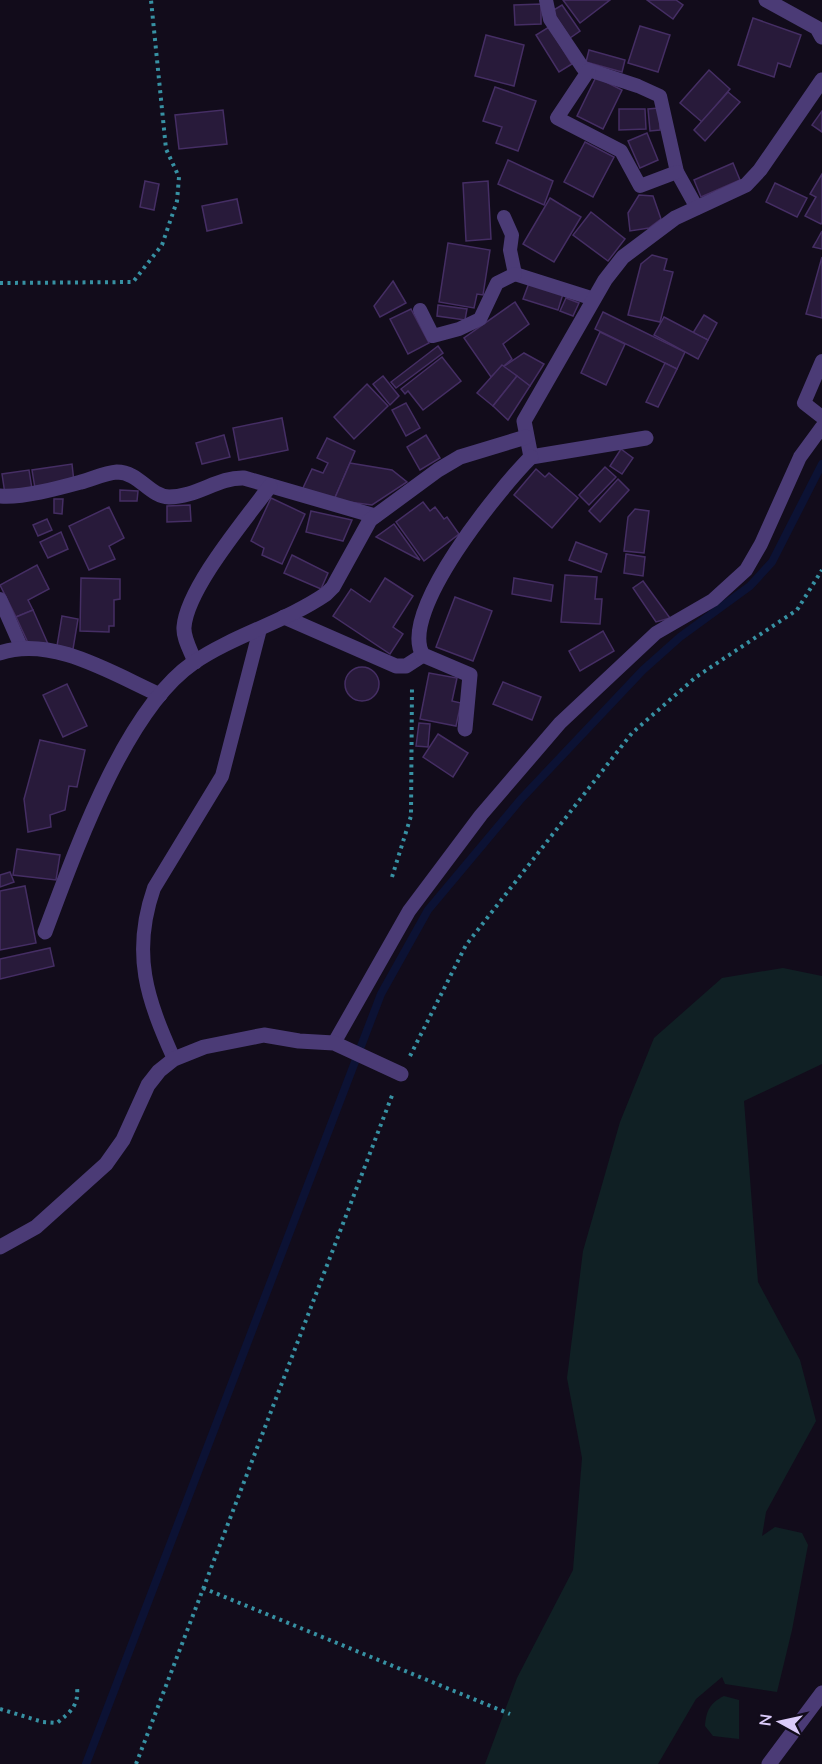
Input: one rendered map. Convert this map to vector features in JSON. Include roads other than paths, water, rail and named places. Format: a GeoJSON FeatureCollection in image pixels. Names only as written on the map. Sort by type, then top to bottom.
{"type":"FeatureCollection","features":[{"type":"Feature","properties":{"kind":"street"},"geometry":{"type":"LineString","coordinates":[[766,0],[817,28],[822,37]]}},
{"type":"Feature","properties":{"kind":"street"},"geometry":{"type":"LineString","coordinates":[[531,457],[524,421],[594,299],[623,257],[658,229],[746,185],[760,170],[822,80]]}},
{"type":"Feature","properties":{"kind":"street"},"geometry":{"type":"LineString","coordinates":[[45,932],[91,816],[123,750],[160,694],[195,662],[316,601],[333,587],[369,520],[438,470],[460,458],[526,437]]}},
{"type":"Feature","properties":{"kind":"street"},"geometry":{"type":"LineString","coordinates":[[418,658],[420,632],[442,571],[509,478],[531,457],[646,438]]}},
{"type":"Feature","properties":{"kind":"street"},"geometry":{"type":"LineString","coordinates":[[0,496],[62,487],[117,472],[134,477],[153,491],[169,496],[194,494],[234,477],[252,479],[375,516]]}},
{"type":"Feature","properties":{"kind":"street"},"geometry":{"type":"LineString","coordinates":[[195,662],[183,628],[191,603],[211,570],[270,486]]}},
{"type":"Feature","properties":{"kind":"street"},"geometry":{"type":"LineString","coordinates":[[284,617],[396,666],[418,658],[470,675],[465,729]]}},
{"type":"Feature","properties":{"kind":"street"},"geometry":{"type":"LineString","coordinates":[[0,653],[22,649],[71,656],[160,694]]}},
{"type":"Feature","properties":{"kind":"street"},"geometry":{"type":"LineString","coordinates":[[0,1247],[36,1227],[106,1164],[123,1140],[148,1085],[159,1071],[174,1059],[204,1047],[264,1035],[299,1041],[334,1043],[401,1074]]}},
{"type":"Feature","properties":{"kind":"street"},"geometry":{"type":"LineString","coordinates":[[769,1764],[822,1693]]}},
{"type":"Feature","properties":{"kind":"lane"},"geometry":{"type":"LineString","coordinates":[[546,0],[550,19],[583,68],[639,86],[660,96],[677,172],[697,208]]}},
{"type":"Feature","properties":{"kind":"lane"},"geometry":{"type":"LineString","coordinates":[[589,70],[557,118],[621,151],[640,186],[677,172]]}},
{"type":"Feature","properties":{"kind":"lane"},"geometry":{"type":"LineString","coordinates":[[504,217],[512,235],[510,250],[515,274]]}},
{"type":"Feature","properties":{"kind":"lane"},"geometry":{"type":"LineString","coordinates":[[420,310],[433,336],[459,329],[480,319],[497,283],[515,274],[594,299]]}},
{"type":"Feature","properties":{"kind":"lane"},"geometry":{"type":"LineString","coordinates":[[822,361],[804,403],[822,417]]}},
{"type":"Feature","properties":{"kind":"lane"},"geometry":{"type":"LineString","coordinates":[[334,1043],[409,911],[481,815],[553,731],[656,633],[713,600],[746,570],[761,544],[800,457],[822,426]]}},
{"type":"Feature","properties":{"kind":"lane"},"geometry":{"type":"LineString","coordinates":[[0,599],[22,649]]}},
{"type":"Feature","properties":{"kind":"lane"},"geometry":{"type":"LineString","coordinates":[[174,1059],[146,988],[143,955],[147,909],[154,888],[222,776],[260,629]]}},
{"type":"Feature","properties":{"kind":"waterway"},"geometry":{"type":"LineString","coordinates":[[86,1764],[381,994],[428,910],[521,799],[643,670],[680,637],[750,586],[772,562],[822,464]]}}]}
